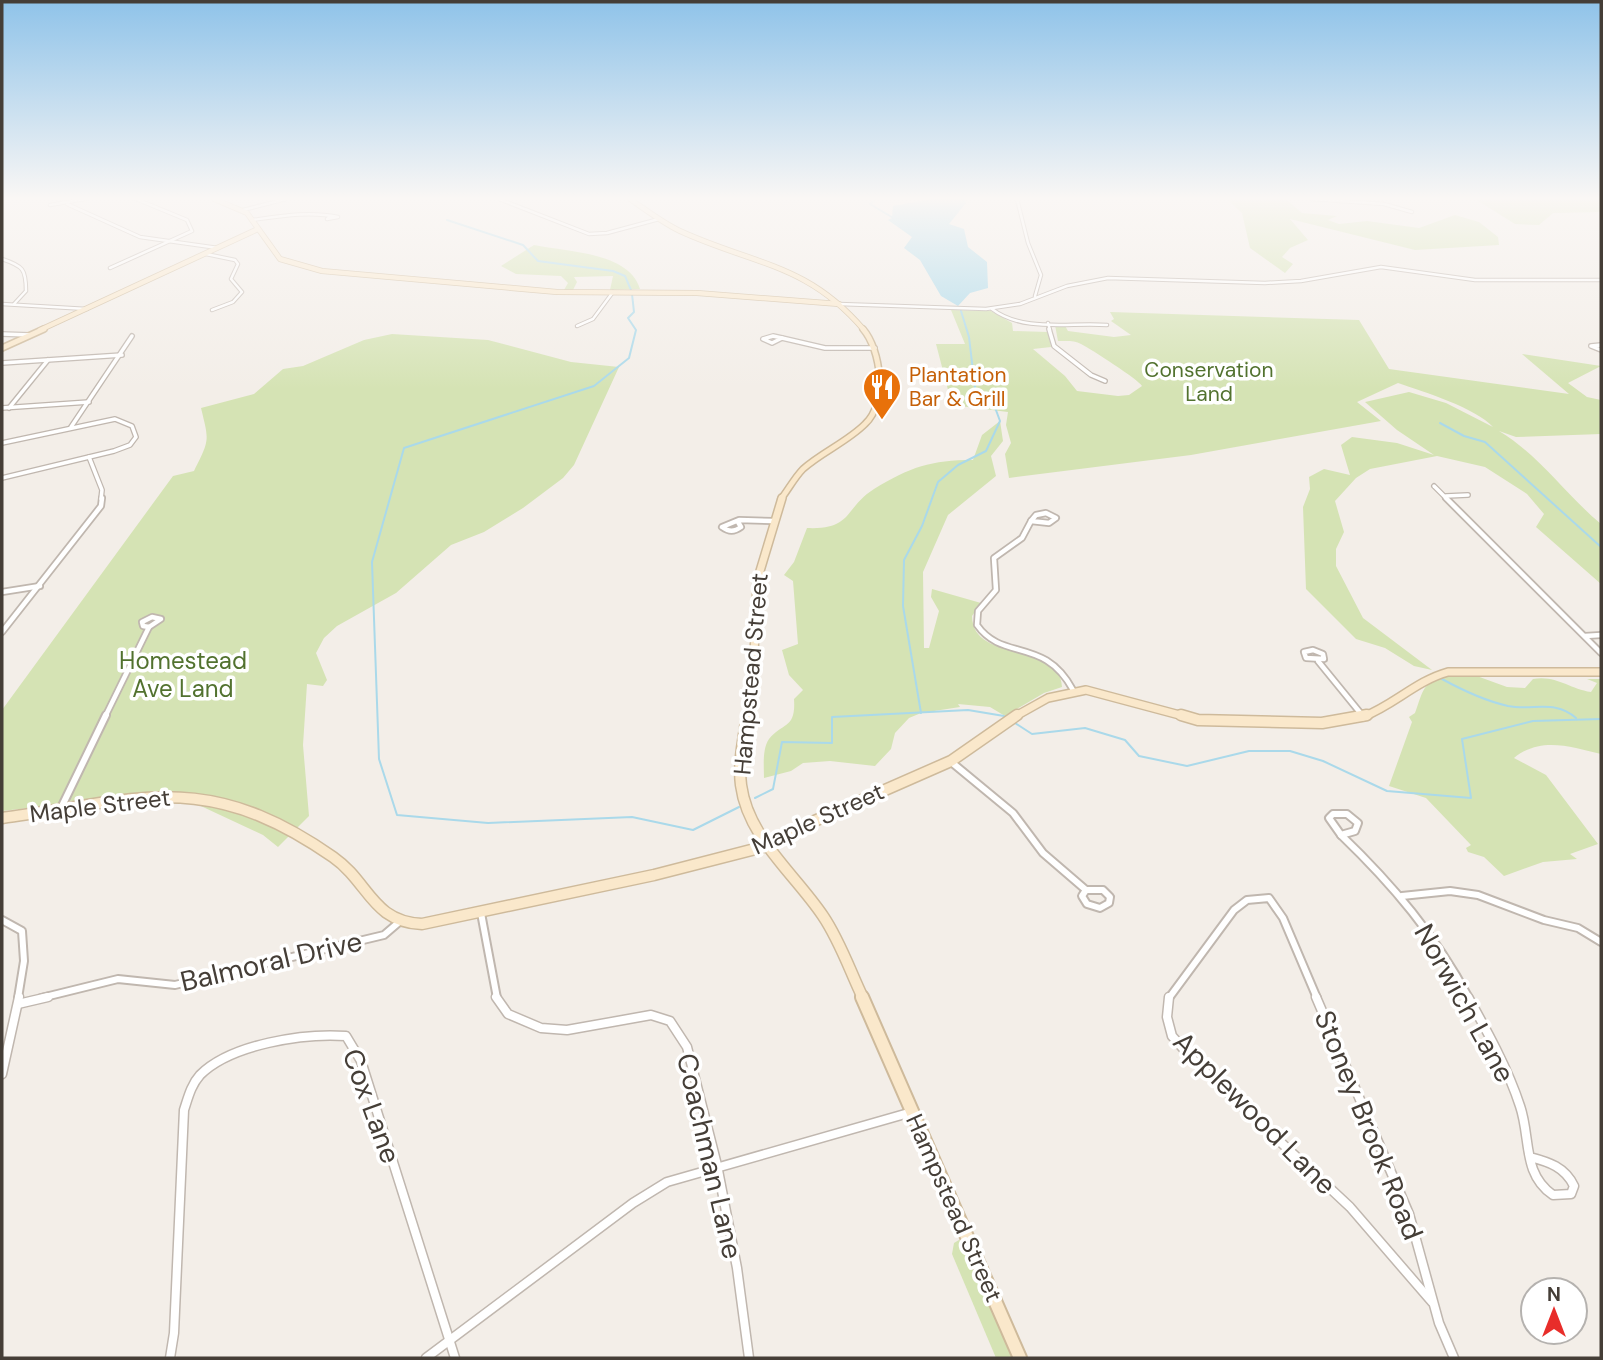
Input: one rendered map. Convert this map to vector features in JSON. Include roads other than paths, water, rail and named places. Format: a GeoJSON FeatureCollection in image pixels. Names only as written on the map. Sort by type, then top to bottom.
{"type":"FeatureCollection","features":[{"type":"Feature","properties":{"kind":"street"},"geometry":{"type":"LineString","coordinates":[[13,262],[21,265],[26,271],[26,291],[13,304]]}},
{"type":"Feature","properties":{"kind":"street"},"geometry":{"type":"LineString","coordinates":[[110,268],[123,262]]}},
{"type":"Feature","properties":{"kind":"street"},"geometry":{"type":"LineString","coordinates":[[2,348],[188,262]]}},
{"type":"Feature","properties":{"kind":"street"},"geometry":{"type":"LineString","coordinates":[[212,310],[233,302],[242,292],[232,279],[237,262]]}},
{"type":"Feature","properties":{"kind":"street"},"geometry":{"type":"LineString","coordinates":[[294,262],[322,271],[545,291],[697,293],[839,304],[992,309],[1020,304],[1035,296],[1067,286],[1117,277],[1265,284],[1301,281],[1381,267],[1475,280],[1601,280]]}},
{"type":"Feature","properties":{"kind":"street"},"geometry":{"type":"LineString","coordinates":[[765,262],[803,277],[827,292],[870,337],[876,348],[830,348],[782,338]]}},
{"type":"Feature","properties":{"kind":"street"},"geometry":{"type":"LineString","coordinates":[[1035,296],[1041,275],[1036,262]]}},
{"type":"Feature","properties":{"kind":"street"},"geometry":{"type":"LineString","coordinates":[[577,326],[593,319],[613,292]]}},
{"type":"Feature","properties":{"kind":"street"},"geometry":{"type":"LineString","coordinates":[[2,304],[87,309]]}},
{"type":"Feature","properties":{"kind":"street"},"geometry":{"type":"LineString","coordinates":[[992,309],[1011,321],[1107,325]]}},
{"type":"Feature","properties":{"kind":"street"},"geometry":{"type":"LineString","coordinates":[[1048,323],[1051,339],[1058,350],[1105,381]]}},
{"type":"Feature","properties":{"kind":"street"},"geometry":{"type":"LineString","coordinates":[[2,334],[30,335]]}},
{"type":"Feature","properties":{"kind":"street"},"geometry":{"type":"LineString","coordinates":[[71,427],[122,355],[132,336]]}},
{"type":"Feature","properties":{"kind":"street"},"geometry":{"type":"LineString","coordinates":[[1601,345],[1591,346],[1601,351]]}},
{"type":"Feature","properties":{"kind":"street","name":"Hampstead Street"},"geometry":{"type":"LineString","coordinates":[[876,348],[880,378],[874,409],[867,423],[813,460],[791,480],[778,503],[757,581],[753,680],[740,761],[741,787],[767,846],[828,925],[1020,1358]]}},
{"type":"Feature","properties":{"kind":"street"},"geometry":{"type":"LineString","coordinates":[[2,363],[122,355]]}},
{"type":"Feature","properties":{"kind":"street"},"geometry":{"type":"LineString","coordinates":[[9,408],[48,360]]}},
{"type":"Feature","properties":{"kind":"street"},"geometry":{"type":"LineString","coordinates":[[2,408],[89,402]]}},
{"type":"Feature","properties":{"kind":"street"},"geometry":{"type":"LineString","coordinates":[[2,443],[109,419],[124,420],[135,430],[135,439],[130,445],[2,478]]}},
{"type":"Feature","properties":{"kind":"street"},"geometry":{"type":"LineString","coordinates":[[2,632],[102,506],[102,490],[89,457]]}},
{"type":"Feature","properties":{"kind":"street"},"geometry":{"type":"LineString","coordinates":[[1434,486],[1601,653]]}},
{"type":"Feature","properties":{"kind":"street"},"geometry":{"type":"LineString","coordinates":[[1446,496],[1468,495]]}},
{"type":"Feature","properties":{"kind":"street"},"geometry":{"type":"LineString","coordinates":[[1029,521],[1049,523],[1056,518],[1042,513],[1029,521],[1021,538],[993,559],[996,590],[977,612],[976,621],[980,631],[991,639],[1050,660],[1064,673],[1073,690],[1209,721],[1304,723],[1364,717],[1399,700],[1426,678],[1448,671],[1601,672]]}},
{"type":"Feature","properties":{"kind":"street"},"geometry":{"type":"LineString","coordinates":[[738,522],[773,521]]}},
{"type":"Feature","properties":{"kind":"street"},"geometry":{"type":"LineString","coordinates":[[2,592],[40,586]]}},
{"type":"Feature","properties":{"kind":"street"},"geometry":{"type":"LineString","coordinates":[[60,811],[149,627]]}},
{"type":"Feature","properties":{"kind":"street"},"geometry":{"type":"LineString","coordinates":[[1585,636],[1601,635]]}},
{"type":"Feature","properties":{"kind":"street"},"geometry":{"type":"LineString","coordinates":[[1318,661],[1364,717]]}},
{"type":"Feature","properties":{"kind":"street","name":"Maple Street"},"geometry":{"type":"LineString","coordinates":[[2,818],[162,796],[204,798],[243,808],[343,864],[380,910],[398,923],[422,924],[677,870],[767,846],[778,837],[950,761],[1021,712],[1055,695],[1073,690]]}},
{"type":"Feature","properties":{"kind":"street"},"geometry":{"type":"LineString","coordinates":[[950,761],[1013,813],[1043,853],[1086,890]]}},
{"type":"Feature","properties":{"kind":"street","name":"Norwich Lane"},"geometry":{"type":"LineString","coordinates":[[1341,835],[1402,896],[1448,960],[1513,1089],[1525,1121],[1530,1157],[1533,1177],[1541,1188],[1558,1196],[1571,1194],[1574,1186],[1566,1172],[1554,1164],[1530,1157]]}},
{"type":"Feature","properties":{"kind":"street"},"geometry":{"type":"LineString","coordinates":[[1402,896],[1450,891],[1478,895],[1544,920],[1578,928],[1601,942]]}},
{"type":"Feature","properties":{"kind":"street","name":"Applewood Lane"},"geometry":{"type":"LineString","coordinates":[[1269,898],[1257,897],[1240,904],[1173,988],[1167,1017],[1172,1036],[1197,1064],[1361,1217],[1432,1302]]}},
{"type":"Feature","properties":{"kind":"street","name":"Stoney Brook Road"},"geometry":{"type":"LineString","coordinates":[[1269,898],[1283,918],[1404,1200],[1418,1241],[1432,1302],[1454,1358]]}},
{"type":"Feature","properties":{"kind":"street","name":"Coachman Lane"},"geometry":{"type":"LineString","coordinates":[[481,913],[498,1003],[521,1022],[541,1028],[567,1030],[641,1015],[670,1021],[687,1046],[718,1165],[737,1268],[749,1358]]}},
{"type":"Feature","properties":{"kind":"street"},"geometry":{"type":"LineString","coordinates":[[2,920],[22,931],[26,945],[18,1004],[2,1073]]}},
{"type":"Feature","properties":{"kind":"street","name":"Balmoral Drive"},"geometry":{"type":"LineString","coordinates":[[18,1004],[118,979],[164,986],[175,985],[384,934],[398,923]]}},
{"type":"Feature","properties":{"kind":"street","name":"Cox Lane"},"geometry":{"type":"LineString","coordinates":[[170,1358],[174,1334],[184,1110],[191,1087],[216,1064],[311,1033],[346,1036],[361,1061],[455,1358]]}},
{"type":"Feature","properties":{"kind":"street"},"geometry":{"type":"LineString","coordinates":[[426,1358],[652,1190],[718,1165],[912,1111]]}},
{"type":"Feature","properties":{"kind":"water"},"geometry":{"type":"Polygon","coordinates":[[[921,262],[987,262],[988,288],[970,293],[958,306],[941,296],[921,262]]]}},
{"type":"Feature","properties":{"kind":"waterway"},"geometry":{"type":"LineString","coordinates":[[549,262],[613,271],[625,276],[631,290]]}},
{"type":"Feature","properties":{"kind":"waterway"},"geometry":{"type":"LineString","coordinates":[[632,294],[634,312],[628,318],[636,330],[629,358],[594,386],[404,448],[372,562],[379,759],[397,815],[488,823],[632,817],[693,830],[739,807]]}},
{"type":"Feature","properties":{"kind":"waterway"},"geometry":{"type":"LineString","coordinates":[[921,712],[903,606],[904,560],[922,526],[938,482],[958,465],[986,451],[1000,421],[993,402],[975,388],[969,337],[961,311]]}},
{"type":"Feature","properties":{"kind":"waterway"},"geometry":{"type":"LineString","coordinates":[[1440,423],[1464,436],[1485,442],[1601,547]]}},
{"type":"Feature","properties":{"kind":"waterway"},"geometry":{"type":"LineString","coordinates":[[1442,679],[1500,704],[1552,707],[1568,712],[1576,718]]}},
{"type":"Feature","properties":{"kind":"waterway"},"geometry":{"type":"LineString","coordinates":[[921,712],[968,710],[1004,716]]}},
{"type":"Feature","properties":{"kind":"waterway"},"geometry":{"type":"LineString","coordinates":[[755,798],[773,789],[782,742],[832,743],[832,717],[921,712]]}},
{"type":"Feature","properties":{"kind":"waterway"},"geometry":{"type":"LineString","coordinates":[[1015,723],[1032,734],[1085,728],[1125,740],[1139,756],[1187,766],[1249,751],[1290,751],[1323,761],[1387,791],[1471,798],[1462,739],[1533,721],[1601,719]]}},
{"type":"Feature","properties":{"kind":"place","name":"Plantation Bar & Grill"},"geometry":{"type":"Point","coordinates":[882,421]}},
{"type":"Feature","properties":{"kind":"park label","name":"Conservation Land"},"geometry":{"type":"Point","coordinates":[1209,382]}},
{"type":"Feature","properties":{"kind":"park label","name":"Homestead Ave Land"},"geometry":{"type":"Point","coordinates":[183,675]}}]}
